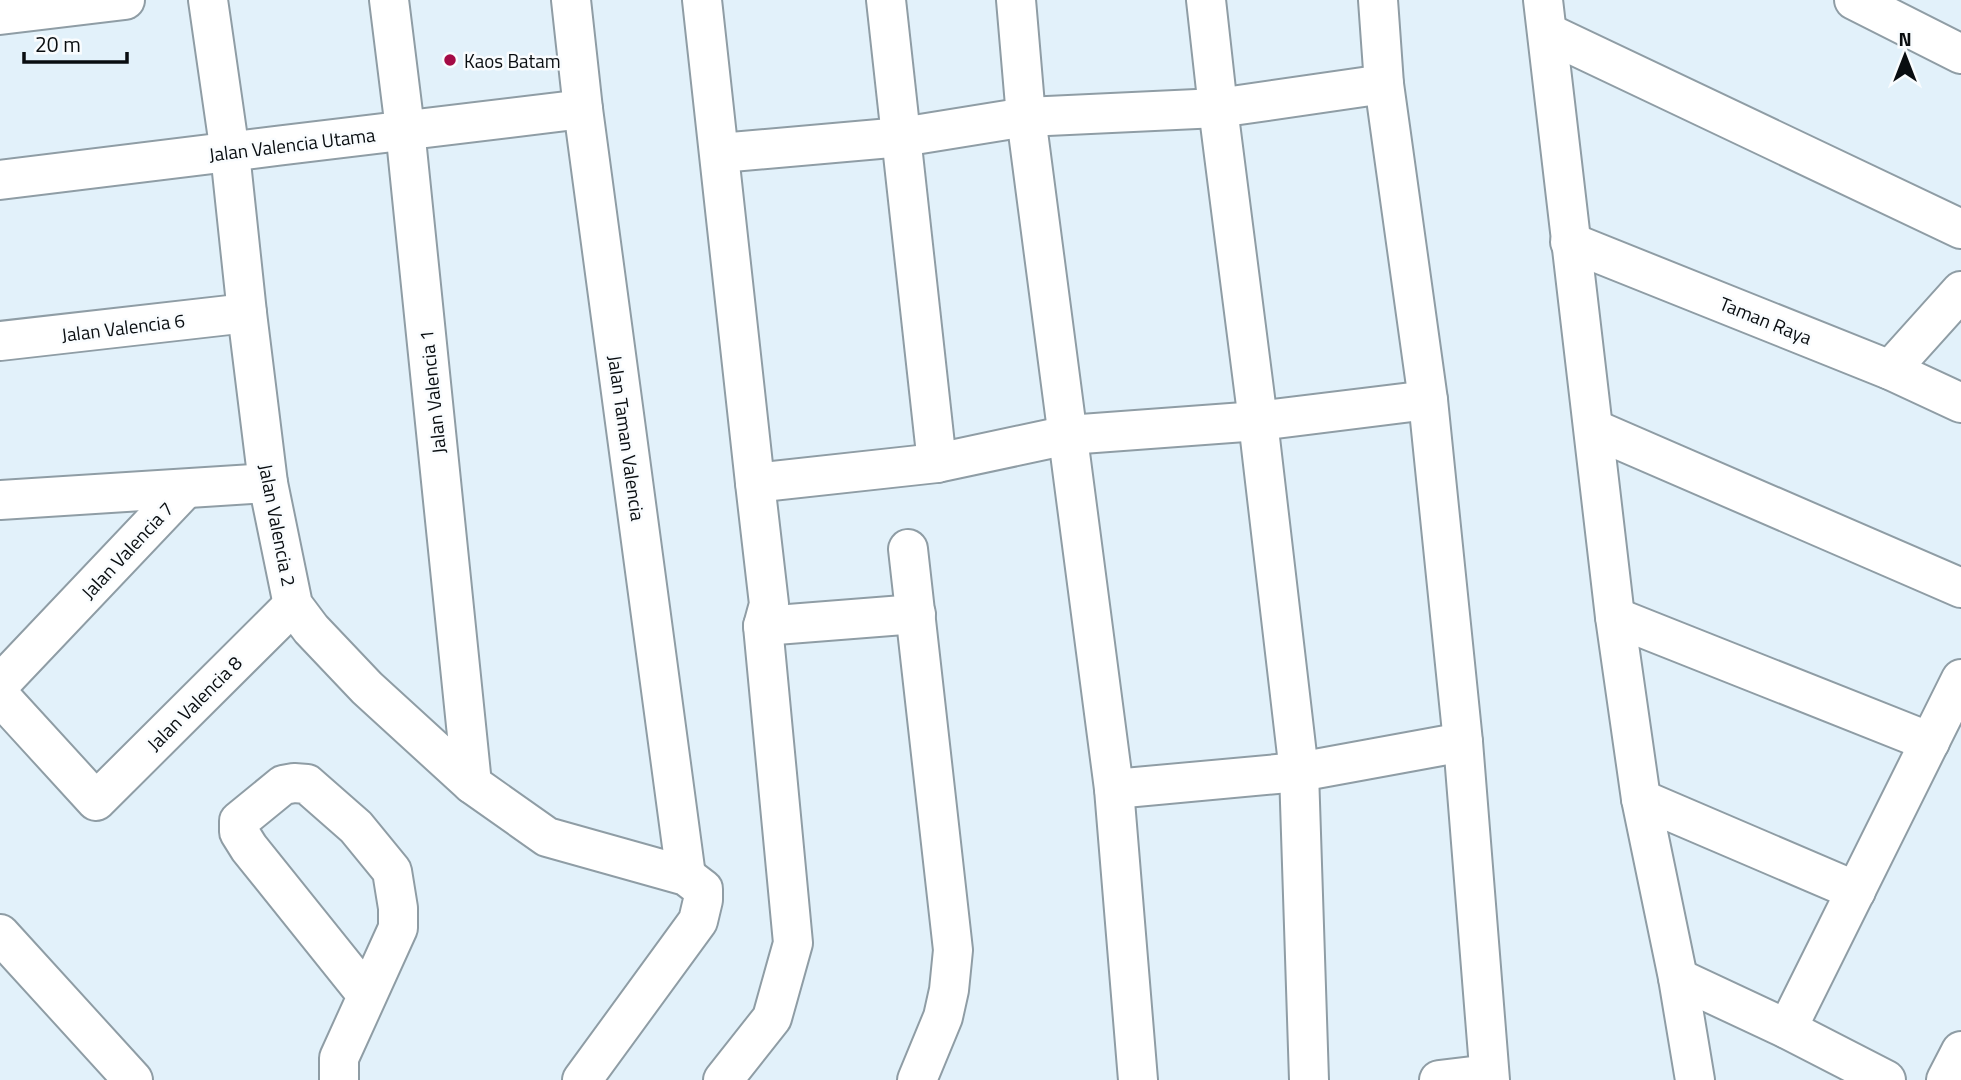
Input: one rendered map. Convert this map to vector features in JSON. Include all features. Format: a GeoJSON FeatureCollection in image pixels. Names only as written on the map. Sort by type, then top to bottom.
{"type":"FeatureCollection","features":[{"type":"Feature","properties":{"kind":"street"},"geometry":{"type":"LineString","coordinates":[[0,15],[125,0]]}},
{"type":"Feature","properties":{"kind":"street","name":"Jalan Valencia 2"},"geometry":{"type":"LineString","coordinates":[[208,0],[230,153],[268,483],[293,605],[367,688],[472,784],[547,837],[686,876]]}},
{"type":"Feature","properties":{"kind":"street","name":"Jalan Valencia 1"},"geometry":{"type":"LineString","coordinates":[[389,0],[405,129],[472,784]]}},
{"type":"Feature","properties":{"kind":"street","name":"Jalan Taman Valencia"},"geometry":{"type":"LineString","coordinates":[[571,0],[583,109],[686,876]]}},
{"type":"Feature","properties":{"kind":"street"},"geometry":{"type":"LineString","coordinates":[[702,0],[769,604],[763,626],[793,943],[772,1018],[723,1080]]}},
{"type":"Feature","properties":{"kind":"street"},"geometry":{"type":"LineString","coordinates":[[886,0],[937,463]]}},
{"type":"Feature","properties":{"kind":"street"},"geometry":{"type":"LineString","coordinates":[[1016,0],[1026,117],[1114,789],[1138,1080]]}},
{"type":"Feature","properties":{"kind":"street"},"geometry":{"type":"LineString","coordinates":[[1206,0],[1299,772],[1308,1080]]}},
{"type":"Feature","properties":{"kind":"street"},"geometry":{"type":"LineString","coordinates":[[1378,0],[1384,84],[1428,400],[1463,742],[1490,1077],[1439,1080]]}},
{"type":"Feature","properties":{"kind":"street"},"geometry":{"type":"LineString","coordinates":[[1854,0],[1961,54]]}},
{"type":"Feature","properties":{"kind":"street"},"geometry":{"type":"LineString","coordinates":[[1546,16],[1961,229]]}},
{"type":"Feature","properties":{"kind":"street"},"geometry":{"type":"LineString","coordinates":[[1546,16],[1615,617],[1641,799],[1678,978],[1695,1080]]}},
{"type":"Feature","properties":{"kind":"street"},"geometry":{"type":"LineString","coordinates":[[720,153],[902,137],[1026,117],[1217,108],[1384,84]]}},
{"type":"Feature","properties":{"kind":"street","name":"Jalan Valencia Utama"},"geometry":{"type":"LineString","coordinates":[[0,180],[583,109]]}},
{"type":"Feature","properties":{"kind":"street","name":"Taman Raya"},"geometry":{"type":"LineString","coordinates":[[1570,242],[1891,370],[1961,403]]}},
{"type":"Feature","properties":{"kind":"street"},"geometry":{"type":"LineString","coordinates":[[1891,370],[1961,291]]}},
{"type":"Feature","properties":{"kind":"street","name":"Jalan Valencia 6"},"geometry":{"type":"LineString","coordinates":[[0,341],[247,313]]}},
{"type":"Feature","properties":{"kind":"street"},"geometry":{"type":"LineString","coordinates":[[755,483],[937,463],[1068,435],[1258,421],[1428,400]]}},
{"type":"Feature","properties":{"kind":"street"},"geometry":{"type":"LineString","coordinates":[[1594,429],[1961,588]]}},
{"type":"Feature","properties":{"kind":"street"},"geometry":{"type":"LineString","coordinates":[[185,489],[268,483]]}},
{"type":"Feature","properties":{"kind":"street","name":"Jalan Valencia 7"},"geometry":{"type":"LineString","coordinates":[[0,500],[185,489]]}},
{"type":"Feature","properties":{"kind":"street","name":"Jalan Valencia 7"},"geometry":{"type":"LineString","coordinates":[[0,684],[185,489]]}},
{"type":"Feature","properties":{"kind":"street"},"geometry":{"type":"LineString","coordinates":[[908,549],[953,950],[943,1017],[917,1080]]}},
{"type":"Feature","properties":{"kind":"street","name":"Jalan Valencia 8"},"geometry":{"type":"LineString","coordinates":[[0,696],[96,801],[293,605]]}},
{"type":"Feature","properties":{"kind":"street"},"geometry":{"type":"LineString","coordinates":[[763,626],[916,614]]}},
{"type":"Feature","properties":{"kind":"street"},"geometry":{"type":"LineString","coordinates":[[1615,617],[1930,742]]}},
{"type":"Feature","properties":{"kind":"street"},"geometry":{"type":"LineString","coordinates":[[1787,1029],[1961,679]]}},
{"type":"Feature","properties":{"kind":"street"},"geometry":{"type":"LineString","coordinates":[[1114,789],[1299,772],[1463,742]]}},
{"type":"Feature","properties":{"kind":"street"},"geometry":{"type":"LineString","coordinates":[[339,1080],[339,1058],[398,928],[392,871],[356,827],[307,784],[283,785],[239,821],[239,832],[367,995]]}},
{"type":"Feature","properties":{"kind":"street"},"geometry":{"type":"LineString","coordinates":[[1641,799],[1856,891]]}},
{"type":"Feature","properties":{"kind":"street"},"geometry":{"type":"LineString","coordinates":[[582,1080],[698,921],[704,900],[703,890],[686,876]]}},
{"type":"Feature","properties":{"kind":"street"},"geometry":{"type":"LineString","coordinates":[[0,934],[134,1080]]}},
{"type":"Feature","properties":{"kind":"street"},"geometry":{"type":"LineString","coordinates":[[1678,978],[1787,1029],[1886,1080]]}},
{"type":"Feature","properties":{"kind":"street"},"geometry":{"type":"LineString","coordinates":[[1946,1080],[1961,1051]]}},
{"type":"Feature","properties":{"kind":"place","name":"Kaos Batam"},"geometry":{"type":"Point","coordinates":[450,60]}}]}
